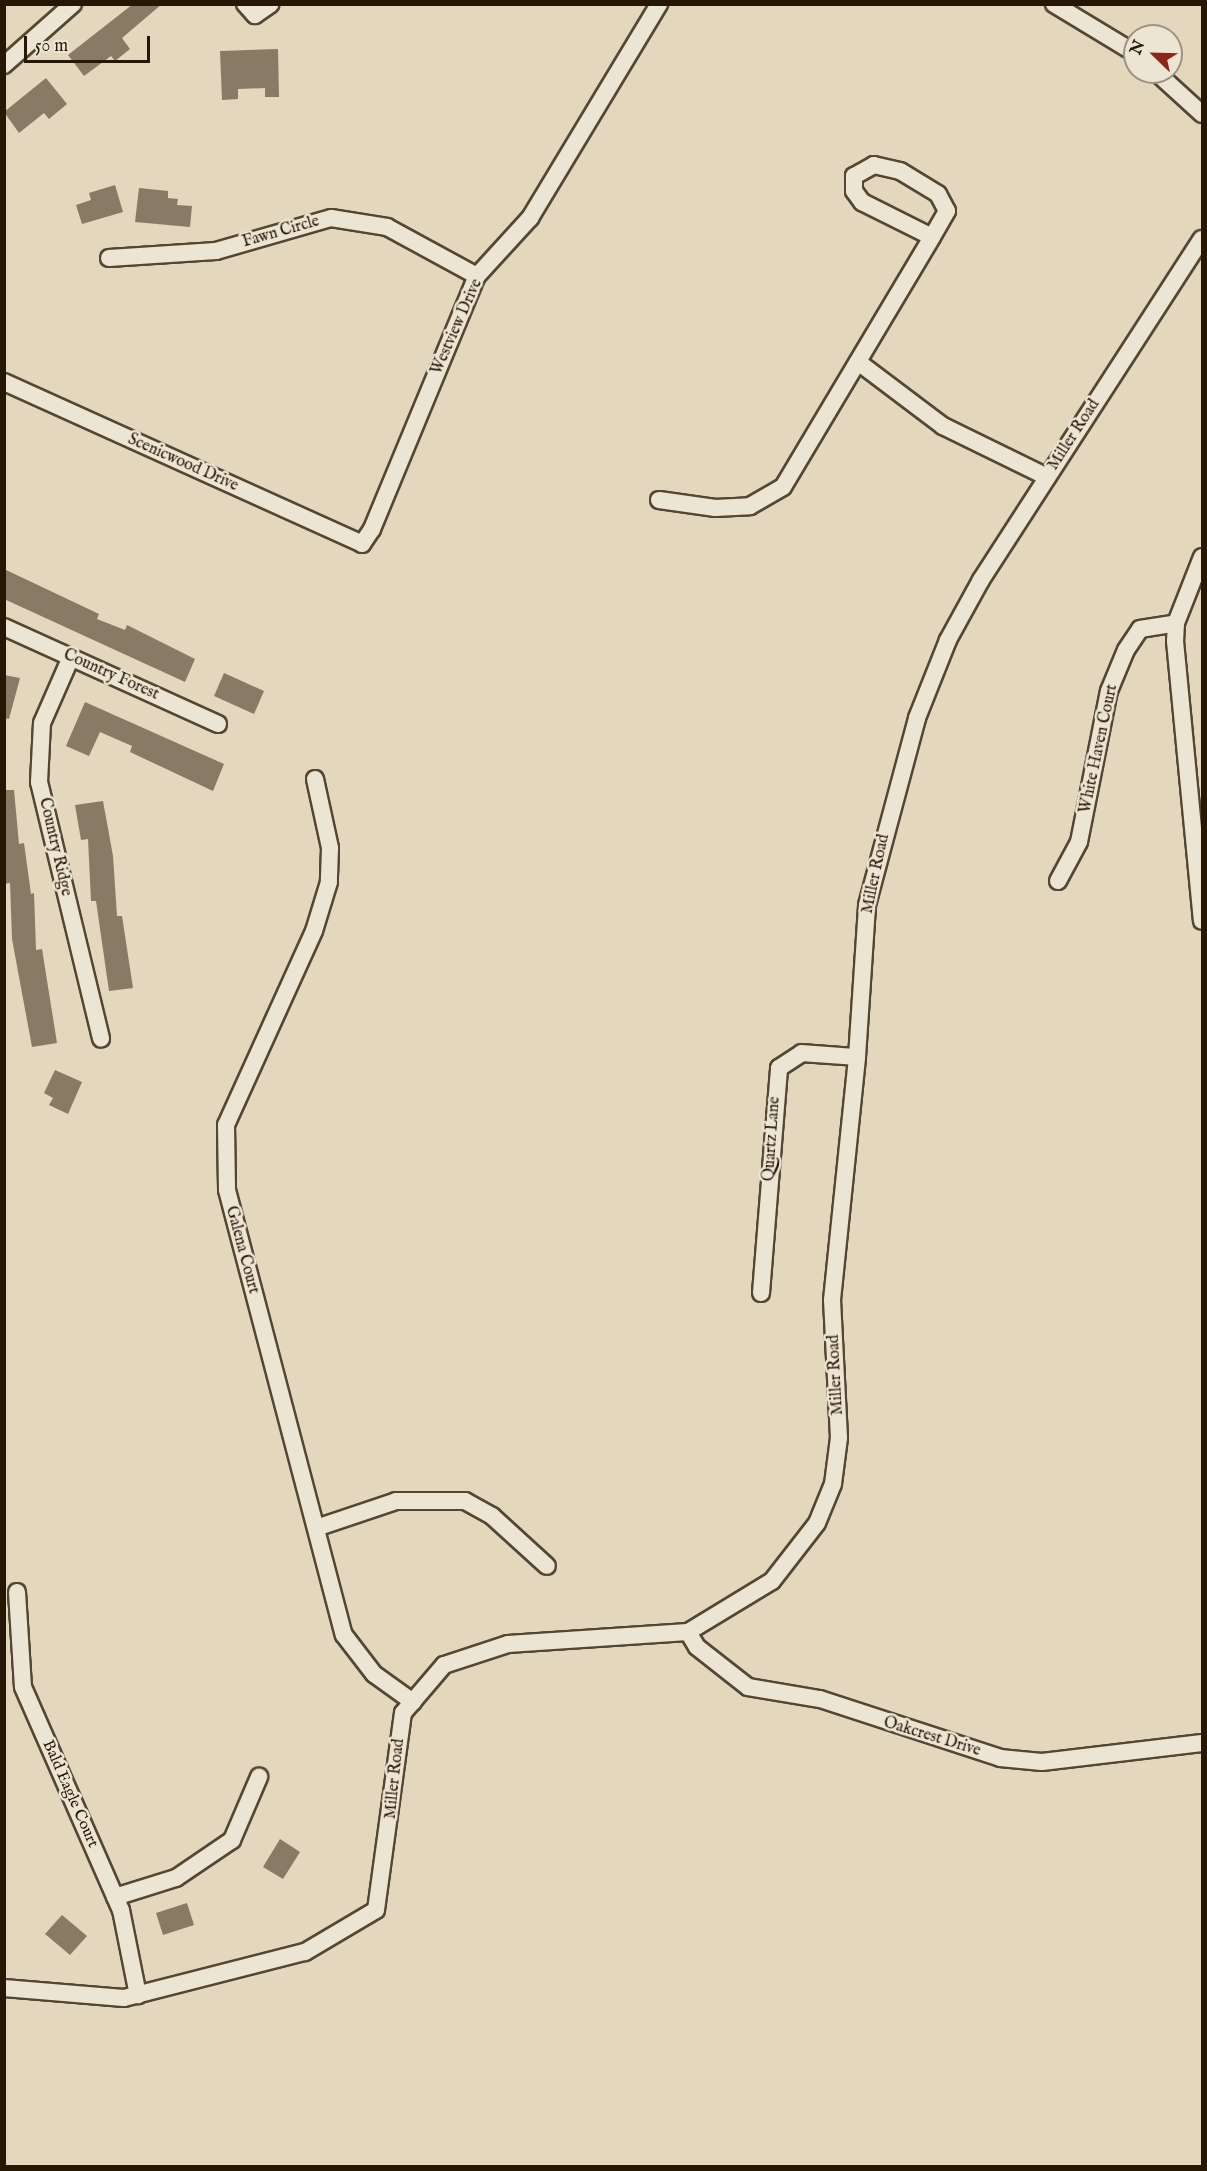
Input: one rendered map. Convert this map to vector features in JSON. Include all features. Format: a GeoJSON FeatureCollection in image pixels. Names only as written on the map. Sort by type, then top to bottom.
{"type":"FeatureCollection","features":[{"type":"Feature","properties":{"kind":"street"},"geometry":{"type":"LineString","coordinates":[[4,65],[73,4]]}},
{"type":"Feature","properties":{"kind":"street"},"geometry":{"type":"LineString","coordinates":[[245,4],[255,15],[272,4]]}},
{"type":"Feature","properties":{"kind":"street","name":"Westview Drive"},"geometry":{"type":"LineString","coordinates":[[362,544],[372,529],[477,276],[530,218],[659,4]]}},
{"type":"Feature","properties":{"kind":"street"},"geometry":{"type":"LineString","coordinates":[[1054,4],[1123,46]]}},
{"type":"Feature","properties":{"kind":"street"},"geometry":{"type":"LineString","coordinates":[[1169,84],[1203,114]]}},
{"type":"Feature","properties":{"kind":"street"},"geometry":{"type":"LineString","coordinates":[[658,500],[750,507],[783,487],[858,362],[932,237],[947,211],[938,194],[900,171],[874,165],[854,176],[854,191],[862,202],[932,237]]}},
{"type":"Feature","properties":{"kind":"street","name":"Fawn Circle"},"geometry":{"type":"LineString","coordinates":[[109,258],[216,250],[331,218],[387,227],[477,276]]}},
{"type":"Feature","properties":{"kind":"street","name":"Miller Road"},"geometry":{"type":"LineString","coordinates":[[4,1988],[124,1998],[306,1952],[376,1910],[393,1810],[394,1762],[403,1713],[444,1665],[508,1644],[688,1632],[772,1581],[817,1523],[833,1484],[839,1438],[832,1300],[857,1057],[867,905],[917,718],[948,640],[1047,477],[1203,239]]}},
{"type":"Feature","properties":{"kind":"street"},"geometry":{"type":"LineString","coordinates":[[858,362],[943,426],[1047,477]]}},
{"type":"Feature","properties":{"kind":"street","name":"Scenicwood Drive"},"geometry":{"type":"LineString","coordinates":[[4,382],[362,544]]}},
{"type":"Feature","properties":{"kind":"street"},"geometry":{"type":"LineString","coordinates":[[1203,557],[1176,623],[1203,921]]}},
{"type":"Feature","properties":{"kind":"street","name":"White Haven Court"},"geometry":{"type":"LineString","coordinates":[[1058,880],[1078,842],[1109,691],[1126,650],[1140,629],[1176,623]]}},
{"type":"Feature","properties":{"kind":"street","name":"Country Forest"},"geometry":{"type":"LineString","coordinates":[[4,627],[218,724]]}},
{"type":"Feature","properties":{"kind":"street","name":"Country Ridge"},"geometry":{"type":"LineString","coordinates":[[70,657],[42,723],[39,782],[101,1040]]}},
{"type":"Feature","properties":{"kind":"street","name":"Galena Court"},"geometry":{"type":"LineString","coordinates":[[315,779],[330,848],[329,882],[314,931],[226,1125],[227,1190],[344,1635],[374,1674],[413,1702]]}},
{"type":"Feature","properties":{"kind":"street","name":"Quartz Lane"},"geometry":{"type":"LineString","coordinates":[[761,1293],[779,1068],[801,1053],[857,1057]]}},
{"type":"Feature","properties":{"kind":"street"},"geometry":{"type":"LineString","coordinates":[[316,1528],[396,1501],[465,1502],[492,1516],[547,1566]]}},
{"type":"Feature","properties":{"kind":"street","name":"Bald Eagle Court"},"geometry":{"type":"LineString","coordinates":[[17,1592],[23,1687],[115,1897],[138,1995]]}},
{"type":"Feature","properties":{"kind":"street","name":"Oakcrest Drive"},"geometry":{"type":"LineString","coordinates":[[688,1632],[697,1647],[748,1687],[820,1699],[1000,1758],[1042,1762],[1203,1743]]}},
{"type":"Feature","properties":{"kind":"street"},"geometry":{"type":"LineString","coordinates":[[115,1897],[176,1878],[232,1840],[259,1777]]}},
{"type":"Feature","properties":{"kind":"building"},"geometry":{"type":"Polygon","coordinates":[[[133,4],[162,4],[122,38],[130,49],[115,61],[111,56],[84,76],[68,55],[133,4]]]}},
{"type":"Feature","properties":{"kind":"building"},"geometry":{"type":"Polygon","coordinates":[[[278,49],[279,97],[265,97],[265,88],[238,89],[238,99],[222,100],[220,51],[278,49]]]}},
{"type":"Feature","properties":{"kind":"building"},"geometry":{"type":"Polygon","coordinates":[[[46,78],[67,104],[49,119],[44,113],[19,133],[4,112],[46,78]]]}},
{"type":"Feature","properties":{"kind":"building"},"geometry":{"type":"Polygon","coordinates":[[[115,185],[123,212],[82,224],[76,205],[91,200],[89,193],[115,185]]]}},
{"type":"Feature","properties":{"kind":"building"},"geometry":{"type":"Polygon","coordinates":[[[139,188],[168,191],[168,198],[178,199],[177,205],[192,206],[190,227],[135,222],[139,188]]]}},
{"type":"Feature","properties":{"kind":"building"},"geometry":{"type":"Polygon","coordinates":[[[4,569],[99,614],[97,619],[125,630],[127,625],[195,659],[185,682],[4,599],[4,569]]]}},
{"type":"Feature","properties":{"kind":"building"},"geometry":{"type":"Polygon","coordinates":[[[224,673],[264,691],[254,714],[214,696],[224,673]]]}},
{"type":"Feature","properties":{"kind":"building"},"geometry":{"type":"Polygon","coordinates":[[[4,675],[20,678],[9,719],[4,718],[4,675]]]}},
{"type":"Feature","properties":{"kind":"building"},"geometry":{"type":"Polygon","coordinates":[[[85,702],[224,764],[213,791],[130,752],[132,746],[100,732],[89,756],[66,746],[85,702]]]}},
{"type":"Feature","properties":{"kind":"building"},"geometry":{"type":"Polygon","coordinates":[[[4,790],[14,790],[19,844],[24,843],[31,894],[34,893],[36,950],[42,949],[57,1043],[32,1047],[12,939],[10,883],[4,884],[4,790]]]}},
{"type":"Feature","properties":{"kind":"building"},"geometry":{"type":"Polygon","coordinates":[[[103,801],[113,856],[117,916],[122,916],[133,988],[109,991],[96,901],[91,901],[88,839],[81,840],[75,805],[103,801]]]}},
{"type":"Feature","properties":{"kind":"building"},"geometry":{"type":"Polygon","coordinates":[[[55,1070],[82,1082],[68,1114],[49,1105],[53,1098],[44,1093],[55,1070]]]}},
{"type":"Feature","properties":{"kind":"building"},"geometry":{"type":"Polygon","coordinates":[[[280,1839],[300,1852],[283,1879],[263,1867],[280,1839]]]}},
{"type":"Feature","properties":{"kind":"building"},"geometry":{"type":"Polygon","coordinates":[[[187,1903],[194,1925],[163,1935],[156,1913],[187,1903]]]}},
{"type":"Feature","properties":{"kind":"building"},"geometry":{"type":"Polygon","coordinates":[[[62,1915],[87,1936],[70,1955],[45,1934],[62,1915]]]}}]}
